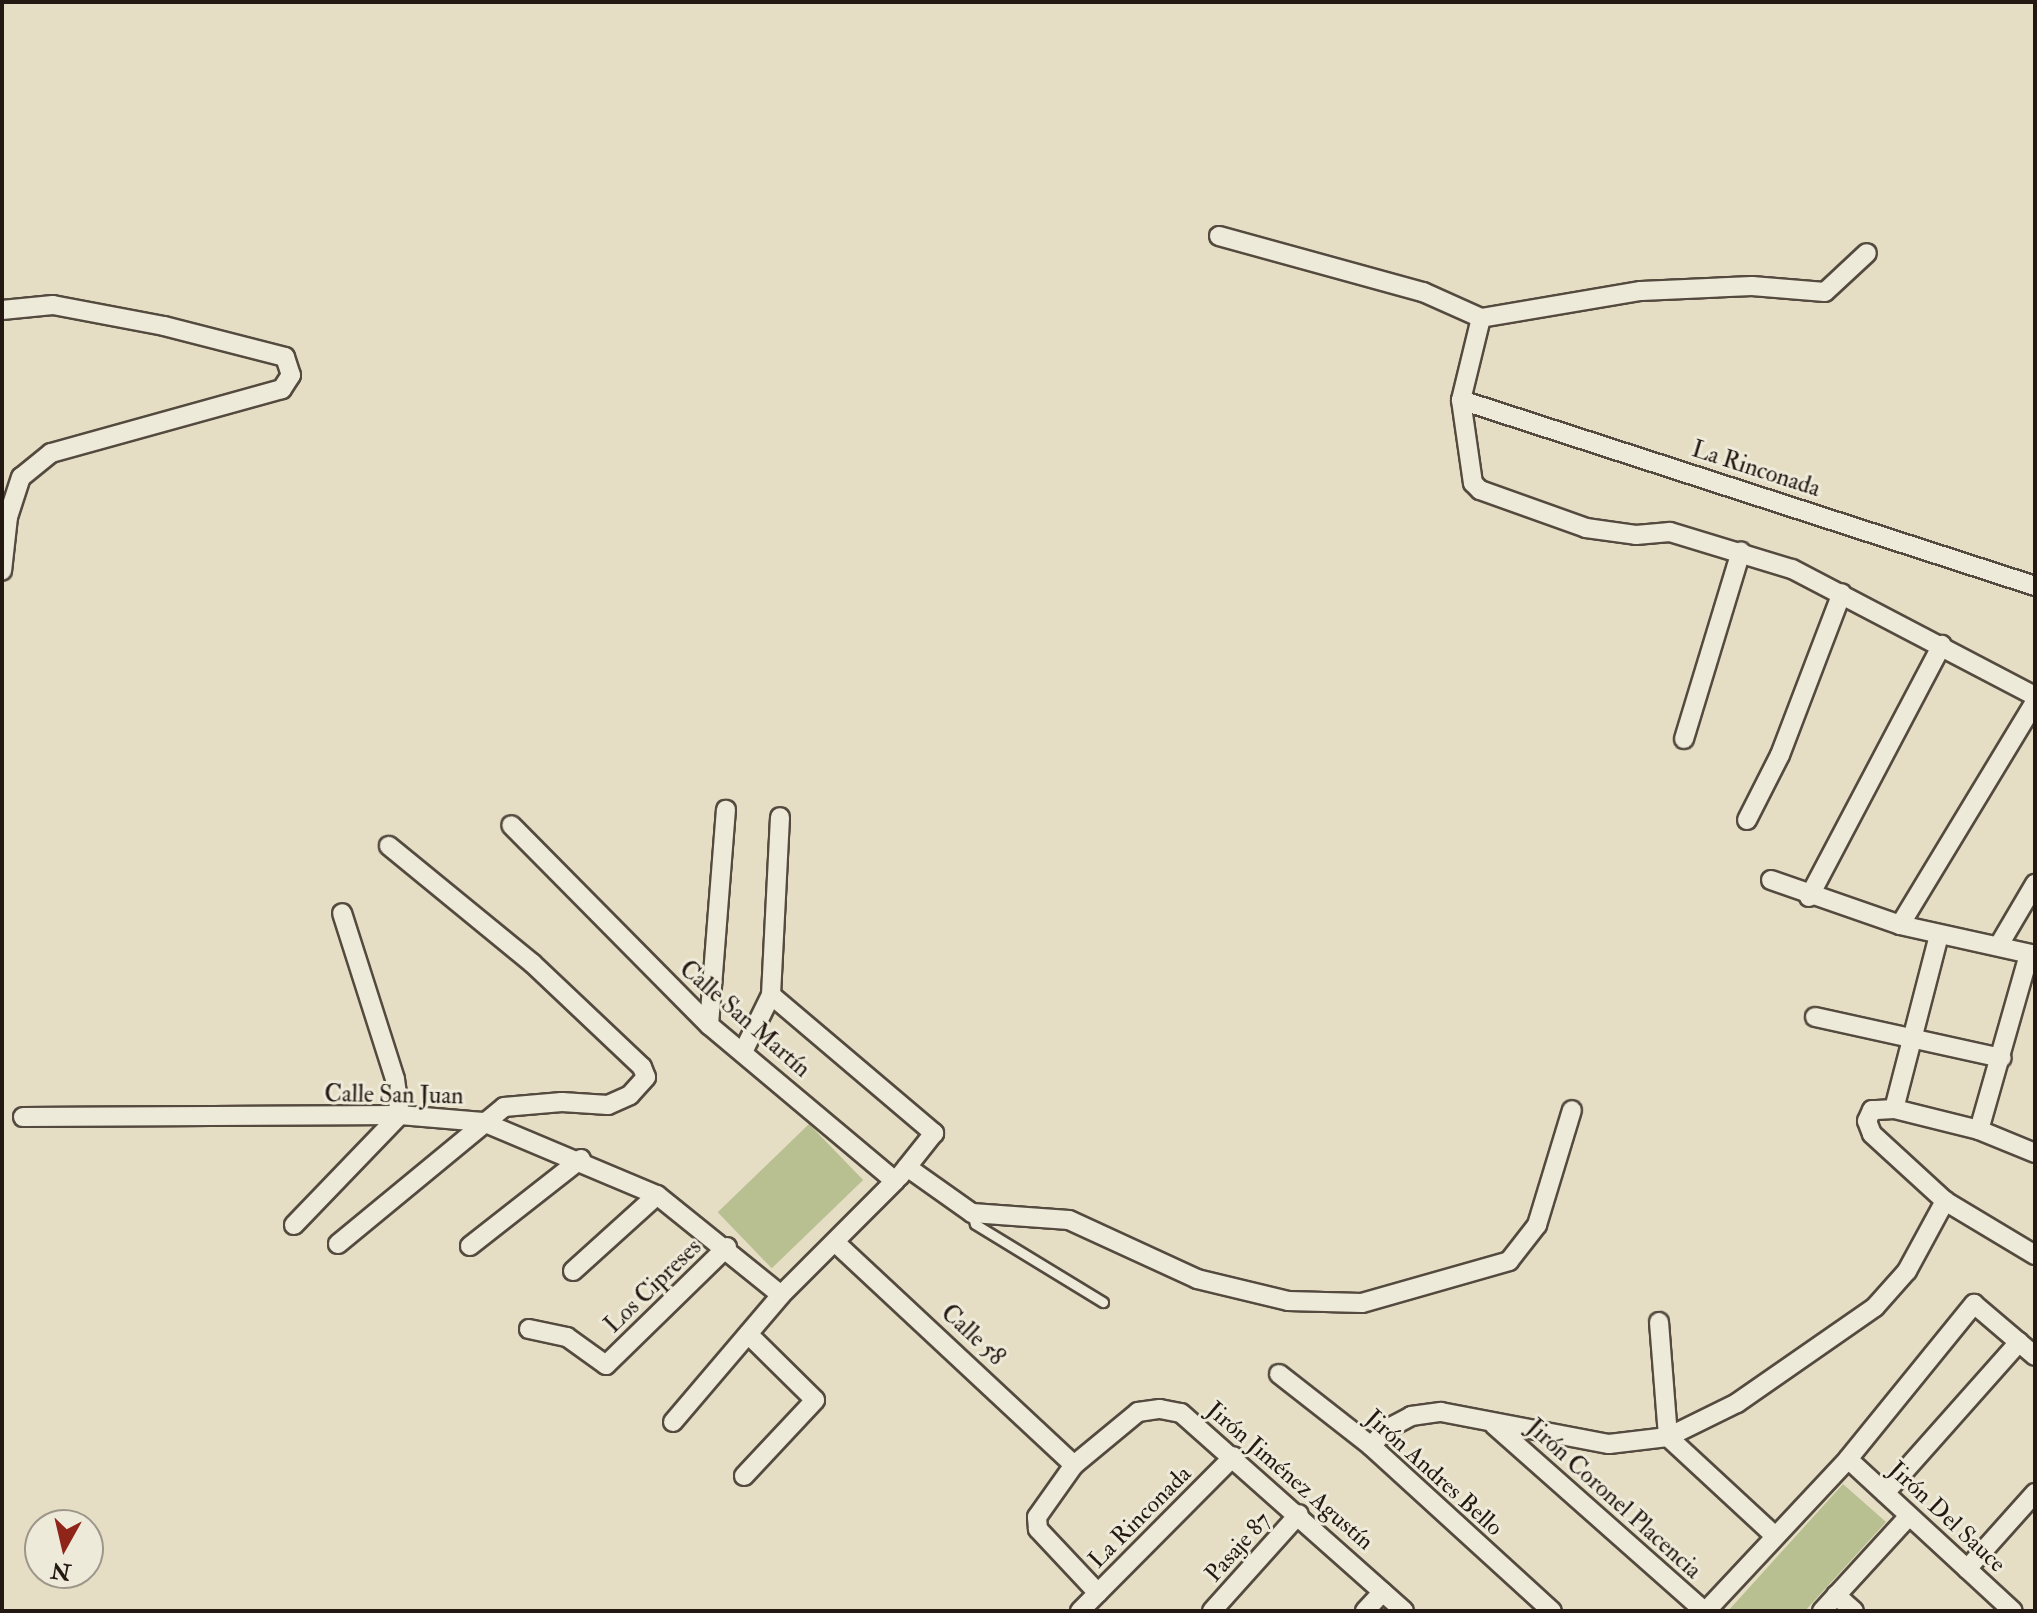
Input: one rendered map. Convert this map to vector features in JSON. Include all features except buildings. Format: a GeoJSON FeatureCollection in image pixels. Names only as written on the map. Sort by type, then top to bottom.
{"type":"FeatureCollection","features":[{"type":"Feature","properties":{"kind":"street"},"geometry":{"type":"LineString","coordinates":[[1219,236],[1423,292],[1481,318],[1641,291],[1752,286],[1825,292],[1867,253]]}},
{"type":"Feature","properties":{"kind":"street"},"geometry":{"type":"LineString","coordinates":[[2,310],[53,305],[164,326],[285,357],[291,375],[282,389],[51,453],[21,477],[8,517],[2,571]]}},
{"type":"Feature","properties":{"kind":"street"},"geometry":{"type":"LineString","coordinates":[[1481,318],[1461,400],[1473,483],[1480,490],[1586,528],[1636,535],[1670,532],[1741,551],[1842,593],[2035,696]]}},
{"type":"Feature","properties":{"kind":"street","name":"La Rinconada"},"geometry":{"type":"LineString","coordinates":[[1461,400],[2035,586]]}},
{"type":"Feature","properties":{"kind":"street"},"geometry":{"type":"LineString","coordinates":[[1684,739],[1741,551]]}},
{"type":"Feature","properties":{"kind":"street"},"geometry":{"type":"LineString","coordinates":[[1747,820],[1780,755],[1842,593]]}},
{"type":"Feature","properties":{"kind":"street"},"geometry":{"type":"LineString","coordinates":[[1809,897],[1942,645]]}},
{"type":"Feature","properties":{"kind":"street"},"geometry":{"type":"LineString","coordinates":[[1900,925],[2035,702]]}},
{"type":"Feature","properties":{"kind":"street"},"geometry":{"type":"LineString","coordinates":[[709,1025],[726,810]]}},
{"type":"Feature","properties":{"kind":"street"},"geometry":{"type":"LineString","coordinates":[[743,1052],[771,995],[780,817]]}},
{"type":"Feature","properties":{"kind":"street","name":"Calle San Martín"},"geometry":{"type":"LineString","coordinates":[[511,825],[709,1025],[901,1174],[972,1213]]}},
{"type":"Feature","properties":{"kind":"street"},"geometry":{"type":"LineString","coordinates":[[338,1244],[504,1107],[527,1103],[608,1105],[630,1095],[646,1077],[642,1067],[522,954],[389,846]]}},
{"type":"Feature","properties":{"kind":"street"},"geometry":{"type":"LineString","coordinates":[[1771,880],[1809,897],[1900,925],[2032,954],[1979,1130]]}},
{"type":"Feature","properties":{"kind":"street"},"geometry":{"type":"LineString","coordinates":[[1999,945],[2035,884]]}},
{"type":"Feature","properties":{"kind":"street"},"geometry":{"type":"LineString","coordinates":[[294,1225],[400,1115],[391,1066],[342,913]]}},
{"type":"Feature","properties":{"kind":"street"},"geometry":{"type":"LineString","coordinates":[[1894,1109],[1939,935]]}},
{"type":"Feature","properties":{"kind":"street"},"geometry":{"type":"LineString","coordinates":[[673,1422],[781,1295],[837,1244],[934,1133],[771,995]]}},
{"type":"Feature","properties":{"kind":"street"},"geometry":{"type":"LineString","coordinates":[[1815,1017],[2002,1058]]}},
{"type":"Feature","properties":{"kind":"street"},"geometry":{"type":"LineString","coordinates":[[2035,1153],[1979,1130],[1894,1109],[1872,1110],[1867,1121],[1872,1134],[1945,1201],[2035,1255]]}},
{"type":"Feature","properties":{"kind":"street"},"geometry":{"type":"LineString","coordinates":[[972,1213],[1069,1220],[1197,1279],[1288,1301],[1362,1303],[1509,1261],[1537,1225],[1572,1110]]}},
{"type":"Feature","properties":{"kind":"street","name":"Calle San Juan"},"geometry":{"type":"LineString","coordinates":[[23,1117],[400,1115],[483,1122],[581,1159],[657,1195],[727,1247],[781,1295]]}},
{"type":"Feature","properties":{"kind":"street"},"geometry":{"type":"LineString","coordinates":[[470,1246],[581,1159]]}},
{"type":"Feature","properties":{"kind":"street"},"geometry":{"type":"LineString","coordinates":[[573,1271],[657,1195]]}},
{"type":"Feature","properties":{"kind":"street"},"geometry":{"type":"LineString","coordinates":[[1371,1446],[1387,1429],[1411,1416],[1441,1412],[1609,1444],[1668,1437],[1737,1403],[1875,1307],[1907,1271],[1945,1201]]}},
{"type":"Feature","properties":{"kind":"street","name":"Calle 58"},"geometry":{"type":"LineString","coordinates":[[837,1244],[1074,1465]]}},
{"type":"Feature","properties":{"kind":"street","name":"Los Cipreses"},"geometry":{"type":"LineString","coordinates":[[529,1329],[567,1337],[606,1365],[727,1247]]}},
{"type":"Feature","properties":{"kind":"street"},"geometry":{"type":"LineString","coordinates":[[1705,1611],[1848,1459],[1974,1304],[2035,1356]]}},
{"type":"Feature","properties":{"kind":"street"},"geometry":{"type":"LineString","coordinates":[[1659,1322],[1668,1437],[1774,1535]]}},
{"type":"Feature","properties":{"kind":"street"},"geometry":{"type":"LineString","coordinates":[[744,1476],[815,1400],[748,1334]]}},
{"type":"Feature","properties":{"kind":"street"},"geometry":{"type":"LineString","coordinates":[[1885,1493],[2019,1342]]}},
{"type":"Feature","properties":{"kind":"street","name":"Jirón Andres Bello"},"geometry":{"type":"LineString","coordinates":[[1279,1374],[1371,1446],[1552,1611]]}},
{"type":"Feature","properties":{"kind":"street","name":"Jirón Jiménez Agustín"},"geometry":{"type":"LineString","coordinates":[[1098,1593],[1035,1523],[1074,1465],[1138,1412],[1160,1409],[1181,1413],[1234,1456],[1404,1611]]}},
{"type":"Feature","properties":{"kind":"street","name":"Jirón Coronel Placencia"},"geometry":{"type":"LineString","coordinates":[[1492,1423],[1705,1611]]}},
{"type":"Feature","properties":{"kind":"street","name":"La Rinconada"},"geometry":{"type":"LineString","coordinates":[[1080,1611],[1234,1456]]}},
{"type":"Feature","properties":{"kind":"street","name":"Jirón Del Sauce"},"geometry":{"type":"LineString","coordinates":[[1848,1459],[2013,1611]]}},
{"type":"Feature","properties":{"kind":"street"},"geometry":{"type":"LineString","coordinates":[[1967,1569],[2035,1493]]}},
{"type":"Feature","properties":{"kind":"street","name":"Pasaje 87"},"geometry":{"type":"LineString","coordinates":[[1212,1611],[1299,1514]]}},
{"type":"Feature","properties":{"kind":"street"},"geometry":{"type":"LineString","coordinates":[[1822,1611],[1909,1516]]}},
{"type":"Feature","properties":{"kind":"street"},"geometry":{"type":"LineString","coordinates":[[1365,1611],[1383,1592]]}},
{"type":"Feature","properties":{"kind":"street"},"geometry":{"type":"LineString","coordinates":[[1836,1595],[1854,1611]]}},
{"type":"Feature","properties":{"kind":"lane"},"geometry":{"type":"LineString","coordinates":[[972,1213],[975,1224],[1103,1302]]}},
{"type":"Feature","properties":{"kind":"green space"},"geometry":{"type":"Polygon","coordinates":[[[809,1124],[863,1180],[772,1268],[718,1212],[809,1124]]]}},
{"type":"Feature","properties":{"kind":"green space"},"geometry":{"type":"Polygon","coordinates":[[[1843,1484],[1886,1522],[1805,1611],[1728,1611],[1843,1484]]]}}]}
